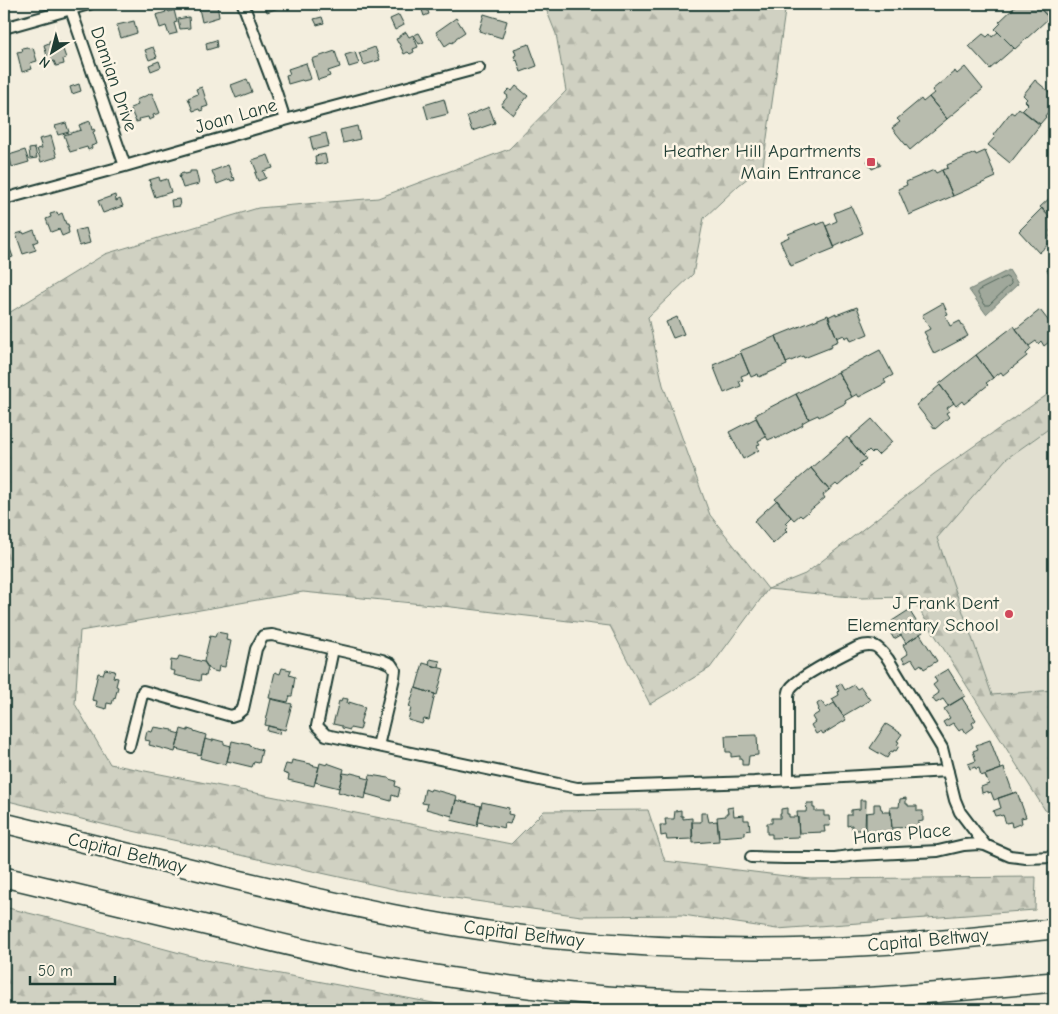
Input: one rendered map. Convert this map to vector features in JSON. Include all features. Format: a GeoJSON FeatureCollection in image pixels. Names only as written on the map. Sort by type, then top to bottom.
{"type":"FeatureCollection","features":[{"type":"Feature","properties":{"kind":"highway","name":"Capital Beltway"},"geometry":{"type":"LineString","coordinates":[[4,823],[335,903],[419,920],[545,938],[675,948],[814,948],[883,945],[1054,929]]}},
{"type":"Feature","properties":{"kind":"highway"},"geometry":{"type":"LineString","coordinates":[[4,876],[311,951],[464,980],[536,989],[606,996],[790,1001],[881,997],[1051,982]]}},
{"type":"Feature","properties":{"kind":"street"},"geometry":{"type":"LineString","coordinates":[[4,28],[70,6],[89,4]]}},
{"type":"Feature","properties":{"kind":"street"},"geometry":{"type":"LineString","coordinates":[[243,4],[285,120]]}},
{"type":"Feature","properties":{"kind":"street","name":"Damian Drive"},"geometry":{"type":"LineString","coordinates":[[70,6],[125,166]]}},
{"type":"Feature","properties":{"kind":"street","name":"Joan Lane"},"geometry":{"type":"LineString","coordinates":[[4,198],[479,68]]}},
{"type":"Feature","properties":{"kind":"street"},"geometry":{"type":"LineString","coordinates":[[129,746],[144,692],[231,716],[237,714],[242,709],[246,700],[256,649],[263,636],[272,635],[382,660],[391,664],[395,670],[378,746]]}},
{"type":"Feature","properties":{"kind":"street"},"geometry":{"type":"LineString","coordinates":[[788,779],[789,690],[795,684],[825,665],[858,647],[873,644],[888,659],[942,748],[955,800],[960,812],[985,845]]}},
{"type":"Feature","properties":{"kind":"street"},"geometry":{"type":"LineString","coordinates":[[333,649],[317,726],[326,735],[576,788],[948,771]]}},
{"type":"Feature","properties":{"kind":"street","name":"Haras Place"},"geometry":{"type":"LineString","coordinates":[[751,857],[835,858],[938,850],[964,845],[985,845],[1010,856],[1026,858],[1054,857]]}},
{"type":"Feature","properties":{"kind":"shaded area","name":"J Frank Dent Elementary School"},"geometry":{"type":"Polygon","coordinates":[[[1054,425],[1054,690],[992,695],[937,538],[1006,459],[1054,425]]]}},
{"type":"Feature","properties":{"kind":"green space"},"geometry":{"type":"Polygon","coordinates":[[[544,4],[786,4],[763,166],[739,185],[704,218],[693,274],[648,317],[663,385],[710,515],[768,589],[710,668],[650,704],[610,626],[303,592],[80,631],[75,704],[110,764],[511,844],[544,811],[648,810],[665,861],[810,879],[1036,877],[1035,910],[777,929],[683,915],[581,916],[398,890],[110,826],[4,800],[4,316],[105,254],[258,208],[378,198],[509,149],[566,91],[556,34],[544,4]]]}},
{"type":"Feature","properties":{"kind":"green space"},"geometry":{"type":"Polygon","coordinates":[[[1054,390],[1054,425],[1006,459],[937,538],[992,695],[1054,690],[1054,815],[1045,810],[911,597],[861,598],[768,589],[805,574],[934,474],[1054,390]]]}},
{"type":"Feature","properties":{"kind":"green space"},"geometry":{"type":"Polygon","coordinates":[[[4,907],[206,960],[449,1006],[480,1010],[4,1010],[4,907]]]}},
{"type":"Feature","properties":{"kind":"water"},"geometry":{"type":"Polygon","coordinates":[[[1009,270],[1018,284],[986,314],[969,290],[1009,270]]]}},
{"type":"Feature","properties":{"kind":"building"},"geometry":{"type":"Polygon","coordinates":[[[198,4],[217,4],[219,17],[202,22],[198,4]]]}},
{"type":"Feature","properties":{"kind":"building"},"geometry":{"type":"Polygon","coordinates":[[[264,4],[280,4],[281,7],[267,12],[264,4]]]}},
{"type":"Feature","properties":{"kind":"building"},"geometry":{"type":"Polygon","coordinates":[[[1018,4],[1036,4],[1049,18],[1015,49],[995,29],[1001,23],[999,22],[1018,4]]]}},
{"type":"Feature","properties":{"kind":"building"},"geometry":{"type":"Polygon","coordinates":[[[1036,4],[1054,4],[1054,13],[1049,18],[1036,4]]]}},
{"type":"Feature","properties":{"kind":"building"},"geometry":{"type":"Polygon","coordinates":[[[426,5],[429,14],[424,16],[421,7],[426,5]]]}},
{"type":"Feature","properties":{"kind":"building"},"geometry":{"type":"Polygon","coordinates":[[[168,10],[169,12],[174,10],[177,22],[174,23],[177,33],[169,35],[166,26],[160,28],[156,15],[168,10]]]}},
{"type":"Feature","properties":{"kind":"building"},"geometry":{"type":"Polygon","coordinates":[[[484,14],[507,21],[502,38],[479,31],[484,14]]]}},
{"type":"Feature","properties":{"kind":"building"},"geometry":{"type":"Polygon","coordinates":[[[399,15],[404,25],[395,30],[390,19],[399,15]]]}},
{"type":"Feature","properties":{"kind":"building"},"geometry":{"type":"Polygon","coordinates":[[[189,17],[190,28],[180,29],[178,19],[189,17]]]}},
{"type":"Feature","properties":{"kind":"building"},"geometry":{"type":"Polygon","coordinates":[[[322,17],[324,23],[317,25],[314,19],[322,17]]]}},
{"type":"Feature","properties":{"kind":"building"},"geometry":{"type":"Polygon","coordinates":[[[456,18],[465,32],[452,43],[445,46],[436,32],[456,18]]]}},
{"type":"Feature","properties":{"kind":"building"},"geometry":{"type":"Polygon","coordinates":[[[134,21],[137,33],[121,38],[117,25],[134,21]]]}},
{"type":"Feature","properties":{"kind":"building"},"geometry":{"type":"Polygon","coordinates":[[[406,32],[409,37],[413,35],[418,47],[413,49],[414,52],[410,54],[408,52],[404,54],[396,39],[406,32]]]}},
{"type":"Feature","properties":{"kind":"building"},"geometry":{"type":"Polygon","coordinates":[[[998,32],[1014,48],[990,69],[969,46],[983,34],[987,37],[990,34],[992,37],[998,32]]]}},
{"type":"Feature","properties":{"kind":"building"},"geometry":{"type":"Polygon","coordinates":[[[419,33],[424,42],[419,44],[414,35],[419,33]]]}},
{"type":"Feature","properties":{"kind":"building"},"geometry":{"type":"Polygon","coordinates":[[[55,39],[55,42],[60,41],[66,58],[63,59],[64,64],[56,66],[54,61],[49,63],[44,45],[55,39]]]}},
{"type":"Feature","properties":{"kind":"building"},"geometry":{"type":"Polygon","coordinates":[[[216,40],[217,47],[207,50],[206,43],[216,40]]]}},
{"type":"Feature","properties":{"kind":"building"},"geometry":{"type":"Polygon","coordinates":[[[529,44],[537,66],[521,72],[514,56],[516,55],[514,49],[529,44]]]}},
{"type":"Feature","properties":{"kind":"building"},"geometry":{"type":"Polygon","coordinates":[[[27,47],[28,49],[33,48],[37,61],[30,63],[32,69],[22,72],[17,52],[23,51],[22,48],[27,47]]]}},
{"type":"Feature","properties":{"kind":"building"},"geometry":{"type":"Polygon","coordinates":[[[153,47],[157,57],[149,60],[145,50],[153,47]]]}},
{"type":"Feature","properties":{"kind":"building"},"geometry":{"type":"Polygon","coordinates":[[[375,47],[380,60],[364,65],[359,53],[375,47]]]}},
{"type":"Feature","properties":{"kind":"building"},"geometry":{"type":"Polygon","coordinates":[[[335,51],[340,67],[328,71],[330,76],[318,80],[312,59],[335,51]]]}},
{"type":"Feature","properties":{"kind":"building"},"geometry":{"type":"Polygon","coordinates":[[[355,52],[359,64],[349,67],[345,55],[355,52]]]}},
{"type":"Feature","properties":{"kind":"building"},"geometry":{"type":"Polygon","coordinates":[[[159,61],[161,67],[151,71],[149,65],[159,61]]]}},
{"type":"Feature","properties":{"kind":"building"},"geometry":{"type":"Polygon","coordinates":[[[306,63],[311,79],[288,84],[286,75],[290,74],[288,69],[306,63]]]}},
{"type":"Feature","properties":{"kind":"building"},"geometry":{"type":"Polygon","coordinates":[[[965,67],[983,89],[947,119],[929,97],[934,93],[932,90],[955,71],[957,74],[965,67]]]}},
{"type":"Feature","properties":{"kind":"building"},"geometry":{"type":"Polygon","coordinates":[[[247,79],[252,92],[236,98],[231,85],[247,79]]]}},
{"type":"Feature","properties":{"kind":"building"},"geometry":{"type":"Polygon","coordinates":[[[1035,80],[1054,96],[1054,104],[1040,124],[1022,110],[1028,104],[1025,101],[1027,99],[1023,95],[1035,80]]]}},
{"type":"Feature","properties":{"kind":"building"},"geometry":{"type":"Polygon","coordinates":[[[79,84],[81,91],[72,94],[70,87],[79,84]]]}},
{"type":"Feature","properties":{"kind":"building"},"geometry":{"type":"Polygon","coordinates":[[[516,86],[528,96],[513,115],[501,105],[508,96],[505,94],[506,92],[509,89],[512,91],[516,86]]]}},
{"type":"Feature","properties":{"kind":"building"},"geometry":{"type":"Polygon","coordinates":[[[202,87],[208,106],[200,111],[199,109],[193,111],[188,98],[198,94],[196,89],[202,87]]]}},
{"type":"Feature","properties":{"kind":"building"},"geometry":{"type":"Polygon","coordinates":[[[152,93],[160,113],[153,115],[154,118],[149,120],[148,117],[139,119],[140,121],[136,122],[130,108],[138,105],[136,100],[152,93]]]}},
{"type":"Feature","properties":{"kind":"building"},"geometry":{"type":"Polygon","coordinates":[[[929,97],[947,119],[910,150],[892,128],[900,122],[897,119],[921,99],[923,102],[929,97]]]}},
{"type":"Feature","properties":{"kind":"building"},"geometry":{"type":"Polygon","coordinates":[[[444,99],[448,114],[428,119],[424,105],[444,99]]]}},
{"type":"Feature","properties":{"kind":"building"},"geometry":{"type":"Polygon","coordinates":[[[489,107],[495,123],[472,131],[467,116],[489,107]]]}},
{"type":"Feature","properties":{"kind":"building"},"geometry":{"type":"Polygon","coordinates":[[[1019,108],[1040,125],[1010,163],[988,145],[995,137],[993,135],[1011,112],[1014,114],[1019,108]]]}},
{"type":"Feature","properties":{"kind":"building"},"geometry":{"type":"Polygon","coordinates":[[[90,121],[92,130],[94,129],[95,131],[93,132],[97,144],[91,146],[92,148],[88,150],[87,147],[70,152],[64,135],[81,130],[79,125],[90,121]]]}},
{"type":"Feature","properties":{"kind":"building"},"geometry":{"type":"Polygon","coordinates":[[[66,123],[69,132],[58,135],[55,126],[66,123]]]}},
{"type":"Feature","properties":{"kind":"building"},"geometry":{"type":"Polygon","coordinates":[[[357,126],[360,139],[343,143],[340,130],[357,126]]]}},
{"type":"Feature","properties":{"kind":"building"},"geometry":{"type":"Polygon","coordinates":[[[326,133],[329,146],[313,150],[310,137],[326,133]]]}},
{"type":"Feature","properties":{"kind":"building"},"geometry":{"type":"Polygon","coordinates":[[[51,136],[57,157],[41,162],[37,149],[42,148],[39,139],[51,136]]]}},
{"type":"Feature","properties":{"kind":"building"},"geometry":{"type":"Polygon","coordinates":[[[35,148],[37,158],[30,159],[29,149],[35,148]]]}},
{"type":"Feature","properties":{"kind":"building"},"geometry":{"type":"Polygon","coordinates":[[[25,150],[29,162],[12,167],[10,159],[7,157],[25,150]]]}},
{"type":"Feature","properties":{"kind":"building"},"geometry":{"type":"Polygon","coordinates":[[[985,151],[996,177],[953,196],[942,170],[948,168],[947,165],[975,153],[976,155],[985,151]]]}},
{"type":"Feature","properties":{"kind":"building"},"geometry":{"type":"Polygon","coordinates":[[[325,154],[327,163],[316,165],[315,156],[325,154]]]}},
{"type":"Feature","properties":{"kind":"building"},"geometry":{"type":"Polygon","coordinates":[[[268,155],[273,168],[263,171],[266,178],[258,181],[255,173],[257,172],[252,160],[268,155]]]}},
{"type":"Feature","properties":{"kind":"building"},"geometry":{"type":"Polygon","coordinates":[[[875,156],[881,165],[872,169],[867,161],[875,156]]]}},
{"type":"Feature","properties":{"kind":"building"},"geometry":{"type":"Polygon","coordinates":[[[228,165],[235,180],[231,181],[230,179],[217,184],[212,171],[228,165]]]}},
{"type":"Feature","properties":{"kind":"building"},"geometry":{"type":"Polygon","coordinates":[[[934,170],[936,173],[942,170],[953,196],[909,215],[898,189],[907,185],[906,182],[934,170]]]}},
{"type":"Feature","properties":{"kind":"building"},"geometry":{"type":"Polygon","coordinates":[[[190,171],[196,171],[199,184],[183,188],[179,176],[181,176],[180,174],[190,173],[190,171]]]}},
{"type":"Feature","properties":{"kind":"building"},"geometry":{"type":"Polygon","coordinates":[[[159,177],[160,181],[167,179],[171,192],[155,197],[149,180],[159,177]]]}},
{"type":"Feature","properties":{"kind":"building"},"geometry":{"type":"Polygon","coordinates":[[[1054,194],[1054,222],[1040,207],[1054,194]]]}},
{"type":"Feature","properties":{"kind":"building"},"geometry":{"type":"Polygon","coordinates":[[[115,195],[116,201],[120,199],[123,206],[103,213],[98,201],[115,195]]]}},
{"type":"Feature","properties":{"kind":"building"},"geometry":{"type":"Polygon","coordinates":[[[179,199],[180,206],[172,207],[171,200],[179,199]]]}},
{"type":"Feature","properties":{"kind":"building"},"geometry":{"type":"Polygon","coordinates":[[[851,206],[863,233],[834,247],[826,226],[837,221],[834,213],[851,206]]]}},
{"type":"Feature","properties":{"kind":"building"},"geometry":{"type":"Polygon","coordinates":[[[1042,208],[1054,222],[1054,227],[1050,231],[1053,234],[1050,236],[1053,240],[1039,253],[1019,231],[1042,208]]]}},
{"type":"Feature","properties":{"kind":"building"},"geometry":{"type":"Polygon","coordinates":[[[57,212],[58,215],[62,213],[69,228],[69,233],[62,236],[59,229],[51,232],[46,219],[51,217],[50,214],[57,212]]]}},
{"type":"Feature","properties":{"kind":"building"},"geometry":{"type":"Polygon","coordinates":[[[824,222],[835,248],[791,266],[780,241],[789,237],[788,234],[816,223],[817,225],[824,222]]]}},
{"type":"Feature","properties":{"kind":"building"},"geometry":{"type":"Polygon","coordinates":[[[86,228],[90,243],[79,246],[75,231],[86,228]]]}},
{"type":"Feature","properties":{"kind":"building"},"geometry":{"type":"Polygon","coordinates":[[[34,230],[38,241],[33,243],[36,250],[23,254],[16,234],[23,232],[24,234],[34,230]]]}},
{"type":"Feature","properties":{"kind":"building"},"geometry":{"type":"Polygon","coordinates":[[[9,246],[13,257],[4,260],[4,248],[9,246]]]}},
{"type":"Feature","properties":{"kind":"building"},"geometry":{"type":"Polygon","coordinates":[[[1054,265],[1054,280],[1047,270],[1054,265]]]}},
{"type":"Feature","properties":{"kind":"building"},"geometry":{"type":"Polygon","coordinates":[[[943,303],[948,314],[945,315],[950,326],[960,321],[968,336],[934,354],[924,332],[930,329],[922,315],[943,303]]]}},
{"type":"Feature","properties":{"kind":"building"},"geometry":{"type":"Polygon","coordinates":[[[857,307],[868,334],[851,341],[849,336],[845,338],[844,335],[837,338],[828,317],[857,307]]]}},
{"type":"Feature","properties":{"kind":"building"},"geometry":{"type":"Polygon","coordinates":[[[1040,310],[1054,328],[1054,338],[1044,346],[1041,341],[1038,344],[1036,341],[1029,346],[1016,329],[1040,310]]]}},
{"type":"Feature","properties":{"kind":"building"},"geometry":{"type":"Polygon","coordinates":[[[828,315],[838,341],[831,344],[832,347],[786,363],[776,336],[828,315]]]}},
{"type":"Feature","properties":{"kind":"building"},"geometry":{"type":"Polygon","coordinates":[[[677,317],[684,334],[673,338],[666,322],[677,317]]]}},
{"type":"Feature","properties":{"kind":"building"},"geometry":{"type":"Polygon","coordinates":[[[1014,326],[1031,349],[1026,354],[1027,356],[1003,375],[1001,372],[993,378],[976,355],[1014,326]]]}},
{"type":"Feature","properties":{"kind":"building"},"geometry":{"type":"Polygon","coordinates":[[[776,336],[787,365],[759,377],[758,374],[751,377],[740,351],[776,336]]]}},
{"type":"Feature","properties":{"kind":"building"},"geometry":{"type":"Polygon","coordinates":[[[880,350],[893,375],[884,380],[886,383],[859,397],[857,394],[852,397],[838,372],[880,350]]]}},
{"type":"Feature","properties":{"kind":"building"},"geometry":{"type":"Polygon","coordinates":[[[741,353],[749,373],[741,376],[743,380],[739,381],[741,386],[724,393],[713,365],[741,353]]]}},
{"type":"Feature","properties":{"kind":"building"},"geometry":{"type":"Polygon","coordinates":[[[976,355],[993,378],[986,383],[988,385],[964,404],[962,401],[956,406],[939,384],[976,355]]]}},
{"type":"Feature","properties":{"kind":"building"},"geometry":{"type":"Polygon","coordinates":[[[838,372],[852,397],[845,401],[846,403],[819,417],[818,415],[809,419],[796,394],[838,372]]]}},
{"type":"Feature","properties":{"kind":"building"},"geometry":{"type":"Polygon","coordinates":[[[940,385],[954,403],[947,408],[949,411],[946,413],[949,417],[935,429],[916,405],[940,385]]]}},
{"type":"Feature","properties":{"kind":"building"},"geometry":{"type":"Polygon","coordinates":[[[796,394],[809,419],[802,423],[803,425],[776,439],[775,437],[768,440],[755,415],[796,394]]]}},
{"type":"Feature","properties":{"kind":"building"},"geometry":{"type":"Polygon","coordinates":[[[756,418],[766,437],[758,441],[760,444],[757,445],[759,450],[743,459],[729,432],[756,418]]]}},
{"type":"Feature","properties":{"kind":"building"},"geometry":{"type":"Polygon","coordinates":[[[872,419],[892,442],[878,455],[874,451],[872,453],[869,450],[863,456],[849,439],[872,419]]]}},
{"type":"Feature","properties":{"kind":"building"},"geometry":{"type":"Polygon","coordinates":[[[847,437],[866,459],[859,464],[861,466],[838,486],[836,484],[829,490],[811,468],[847,437]]]}},
{"type":"Feature","properties":{"kind":"building"},"geometry":{"type":"Polygon","coordinates":[[[811,468],[829,490],[823,495],[825,498],[802,517],[800,515],[794,520],[775,499],[811,468]]]}},
{"type":"Feature","properties":{"kind":"building"},"geometry":{"type":"Polygon","coordinates":[[[777,500],[791,517],[785,523],[788,526],[785,529],[787,531],[773,544],[754,521],[777,500]]]}},
{"type":"Feature","properties":{"kind":"building"},"geometry":{"type":"Polygon","coordinates":[[[909,610],[923,632],[906,643],[901,635],[894,639],[891,634],[898,630],[892,621],[909,610]]]}},
{"type":"Feature","properties":{"kind":"building"},"geometry":{"type":"Polygon","coordinates":[[[217,632],[227,634],[226,640],[231,641],[225,667],[219,666],[218,672],[210,670],[204,661],[210,636],[215,637],[217,632]]]}},
{"type":"Feature","properties":{"kind":"building"},"geometry":{"type":"Polygon","coordinates":[[[920,634],[937,661],[924,669],[921,664],[917,667],[912,659],[905,663],[902,658],[908,654],[903,645],[920,634]]]}},
{"type":"Feature","properties":{"kind":"building"},"geometry":{"type":"Polygon","coordinates":[[[179,656],[204,662],[208,668],[206,676],[201,675],[200,681],[174,675],[175,671],[170,670],[171,660],[177,661],[179,656]]]}},
{"type":"Feature","properties":{"kind":"building"},"geometry":{"type":"Polygon","coordinates":[[[430,659],[440,661],[439,667],[429,665],[430,659]]]}},
{"type":"Feature","properties":{"kind":"building"},"geometry":{"type":"Polygon","coordinates":[[[423,663],[444,669],[437,695],[416,688],[423,663]]]}},
{"type":"Feature","properties":{"kind":"building"},"geometry":{"type":"Polygon","coordinates":[[[282,668],[291,670],[289,675],[295,677],[292,696],[290,696],[288,702],[269,698],[275,672],[280,674],[282,668]]]}},
{"type":"Feature","properties":{"kind":"building"},"geometry":{"type":"Polygon","coordinates":[[[105,669],[115,671],[113,677],[118,678],[115,698],[112,704],[107,703],[106,709],[96,706],[97,701],[92,700],[98,673],[103,674],[105,669]]]}},
{"type":"Feature","properties":{"kind":"building"},"geometry":{"type":"Polygon","coordinates":[[[948,669],[965,696],[948,706],[943,699],[936,703],[932,698],[939,693],[933,685],[937,682],[934,677],[948,669]]]}},
{"type":"Feature","properties":{"kind":"building"},"geometry":{"type":"Polygon","coordinates":[[[841,683],[845,690],[854,685],[857,689],[861,687],[870,700],[843,716],[832,699],[839,695],[836,686],[841,683]]]}},
{"type":"Feature","properties":{"kind":"building"},"geometry":{"type":"Polygon","coordinates":[[[415,688],[435,694],[429,720],[424,719],[422,724],[408,720],[411,708],[409,707],[415,688]]]}},
{"type":"Feature","properties":{"kind":"building"},"geometry":{"type":"Polygon","coordinates":[[[342,698],[348,699],[347,703],[349,704],[349,702],[365,707],[360,730],[350,728],[350,730],[333,724],[339,701],[341,702],[342,698]]]}},
{"type":"Feature","properties":{"kind":"building"},"geometry":{"type":"Polygon","coordinates":[[[962,698],[976,720],[972,723],[974,727],[966,733],[963,728],[959,731],[953,723],[946,727],[943,722],[950,718],[944,709],[962,698]]]}},
{"type":"Feature","properties":{"kind":"building"},"geometry":{"type":"Polygon","coordinates":[[[271,699],[292,704],[285,730],[265,725],[271,699]]]}},
{"type":"Feature","properties":{"kind":"building"},"geometry":{"type":"Polygon","coordinates":[[[821,701],[826,708],[834,703],[846,720],[823,734],[821,731],[816,734],[811,725],[815,722],[812,717],[820,712],[817,704],[821,701]]]}},
{"type":"Feature","properties":{"kind":"building"},"geometry":{"type":"Polygon","coordinates":[[[886,724],[902,734],[897,741],[899,746],[896,751],[891,751],[887,758],[870,748],[886,724]]]}},
{"type":"Feature","properties":{"kind":"building"},"geometry":{"type":"Polygon","coordinates":[[[268,726],[280,729],[279,734],[267,731],[268,726]]]}},
{"type":"Feature","properties":{"kind":"building"},"geometry":{"type":"Polygon","coordinates":[[[154,727],[173,730],[173,732],[180,734],[175,752],[149,745],[150,741],[145,740],[147,731],[152,732],[154,727]]]}},
{"type":"Feature","properties":{"kind":"building"},"geometry":{"type":"Polygon","coordinates":[[[181,729],[188,731],[188,729],[206,735],[201,755],[176,749],[181,729]]]}},
{"type":"Feature","properties":{"kind":"building"},"geometry":{"type":"Polygon","coordinates":[[[757,735],[758,755],[749,756],[748,765],[742,765],[740,756],[731,757],[731,752],[726,752],[725,736],[757,735]]]}},
{"type":"Feature","properties":{"kind":"building"},"geometry":{"type":"Polygon","coordinates":[[[205,739],[213,741],[213,739],[231,746],[226,765],[200,758],[205,739]]]}},
{"type":"Feature","properties":{"kind":"building"},"geometry":{"type":"Polygon","coordinates":[[[990,740],[1001,769],[981,776],[979,768],[970,769],[968,764],[976,761],[973,751],[978,749],[976,745],[990,740]]]}},
{"type":"Feature","properties":{"kind":"building"},"geometry":{"type":"Polygon","coordinates":[[[232,741],[262,750],[259,763],[254,762],[252,767],[227,761],[232,741]]]}},
{"type":"Feature","properties":{"kind":"building"},"geometry":{"type":"Polygon","coordinates":[[[292,760],[319,767],[314,786],[288,780],[289,775],[283,773],[286,764],[291,765],[292,760]]]}},
{"type":"Feature","properties":{"kind":"building"},"geometry":{"type":"Polygon","coordinates":[[[320,763],[327,765],[327,763],[344,769],[339,788],[315,782],[320,763]]]}},
{"type":"Feature","properties":{"kind":"building"},"geometry":{"type":"Polygon","coordinates":[[[1004,768],[1013,793],[994,800],[991,792],[982,793],[981,787],[989,784],[985,775],[1004,768]]]}},
{"type":"Feature","properties":{"kind":"building"},"geometry":{"type":"Polygon","coordinates":[[[343,773],[351,773],[369,779],[365,799],[338,792],[343,773]]]}},
{"type":"Feature","properties":{"kind":"building"},"geometry":{"type":"Polygon","coordinates":[[[370,775],[396,781],[395,786],[400,788],[398,797],[392,795],[391,801],[366,794],[370,775]]]}},
{"type":"Feature","properties":{"kind":"building"},"geometry":{"type":"Polygon","coordinates":[[[425,789],[457,796],[452,816],[426,809],[428,804],[422,803],[425,789]]]}},
{"type":"Feature","properties":{"kind":"building"},"geometry":{"type":"Polygon","coordinates":[[[1017,792],[1026,817],[1021,818],[1022,823],[1012,827],[1011,822],[1006,823],[1003,815],[995,816],[993,811],[1001,808],[998,798],[1017,792]]]}},
{"type":"Feature","properties":{"kind":"building"},"geometry":{"type":"Polygon","coordinates":[[[906,798],[908,806],[917,806],[917,811],[923,811],[923,821],[918,822],[918,827],[892,828],[890,807],[899,807],[900,799],[906,798]]]}},
{"type":"Feature","properties":{"kind":"building"},"geometry":{"type":"Polygon","coordinates":[[[456,800],[481,806],[477,826],[451,820],[456,800]]]}},
{"type":"Feature","properties":{"kind":"building"},"geometry":{"type":"Polygon","coordinates":[[[860,800],[866,800],[865,830],[852,830],[852,825],[847,826],[847,815],[851,815],[851,810],[860,809],[860,800]]]}},
{"type":"Feature","properties":{"kind":"building"},"geometry":{"type":"Polygon","coordinates":[[[482,802],[509,808],[508,814],[513,815],[510,824],[505,823],[504,828],[478,822],[482,802]]]}},
{"type":"Feature","properties":{"kind":"building"},"geometry":{"type":"Polygon","coordinates":[[[807,803],[813,803],[815,811],[824,811],[824,816],[829,816],[830,826],[824,826],[825,832],[799,833],[797,812],[806,812],[807,803]]]}},
{"type":"Feature","properties":{"kind":"building"},"geometry":{"type":"Polygon","coordinates":[[[874,804],[880,804],[883,812],[891,812],[892,832],[866,834],[866,813],[874,812],[874,804]]]}},
{"type":"Feature","properties":{"kind":"building"},"geometry":{"type":"Polygon","coordinates":[[[733,807],[734,816],[744,815],[744,820],[749,820],[750,830],[745,831],[745,835],[719,837],[717,817],[726,816],[726,813],[728,813],[727,808],[733,807]]]}},
{"type":"Feature","properties":{"kind":"building"},"geometry":{"type":"Polygon","coordinates":[[[787,808],[789,817],[798,817],[799,837],[772,838],[772,834],[767,834],[767,823],[772,823],[772,818],[780,818],[781,809],[787,808]]]}},
{"type":"Feature","properties":{"kind":"building"},"geometry":{"type":"Polygon","coordinates":[[[681,810],[683,819],[692,818],[692,839],[667,840],[666,835],[661,836],[660,825],[666,825],[665,819],[674,819],[675,811],[681,810]]]}},
{"type":"Feature","properties":{"kind":"building"},"geometry":{"type":"Polygon","coordinates":[[[701,813],[707,813],[709,822],[717,821],[719,841],[693,843],[692,822],[701,822],[701,813]]]}},
{"type":"Feature","properties":{"kind":"place","name":"Heather Hill Apartments Main Entrance"},"geometry":{"type":"Point","coordinates":[871,162]}},
{"type":"Feature","properties":{"kind":"place","name":"J Frank Dent Elementary School"},"geometry":{"type":"Point","coordinates":[1009,614]}}]}
